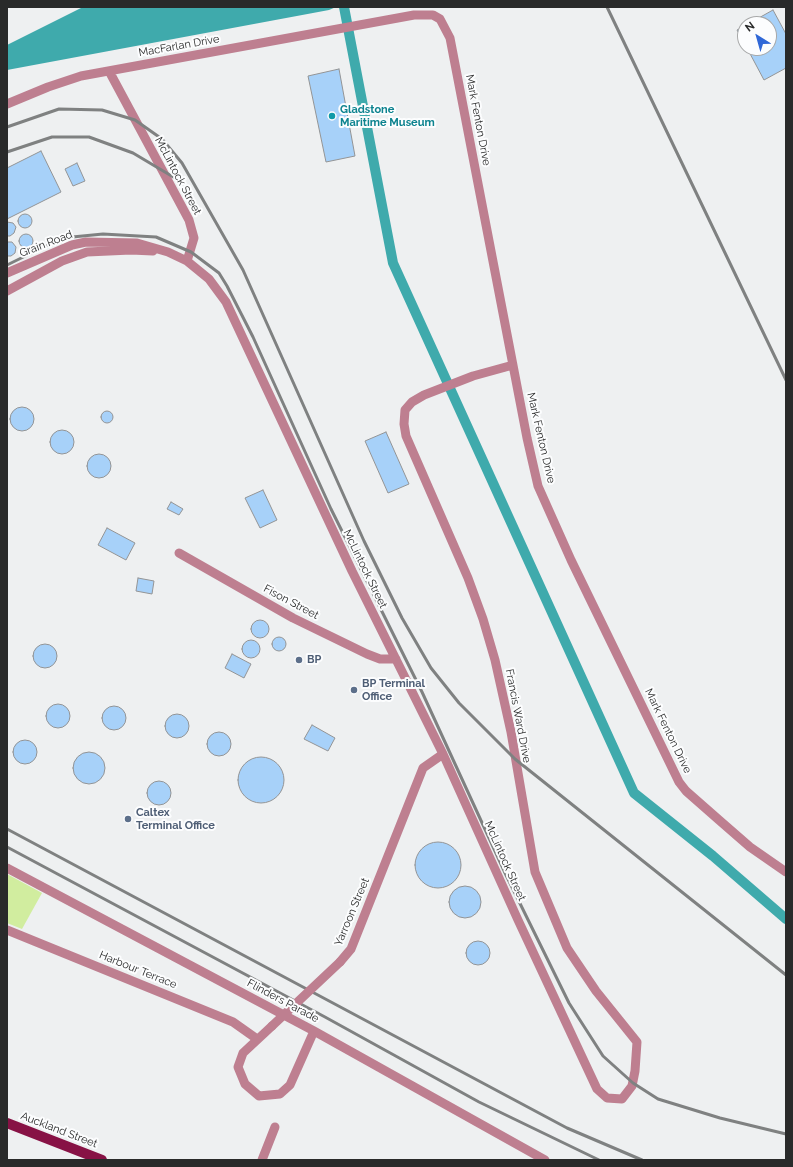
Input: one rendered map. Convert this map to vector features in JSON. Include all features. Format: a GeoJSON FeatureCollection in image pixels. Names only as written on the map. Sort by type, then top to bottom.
{"type":"FeatureCollection","features":[{"type":"Feature","properties":{"kind":"main road","name":"Auckland Street"},"geometry":{"type":"LineString","coordinates":[[7,1123],[102,1160]]}},
{"type":"Feature","properties":{"kind":"street","name":"Mark Fenton Drive"},"geometry":{"type":"LineString","coordinates":[[360,26],[414,15],[433,15],[440,19],[448,32],[538,486],[571,560],[675,774],[686,791],[718,820],[750,847],[786,872]]}},
{"type":"Feature","properties":{"kind":"street","name":"MacFarlan Drive"},"geometry":{"type":"LineString","coordinates":[[7,104],[81,76],[360,26]]}},
{"type":"Feature","properties":{"kind":"street","name":"McLintock Street"},"geometry":{"type":"LineString","coordinates":[[109,71],[189,220],[194,238],[187,261],[209,278],[226,302],[352,571],[443,754],[597,1089]]}},
{"type":"Feature","properties":{"kind":"street","name":"Grain Road"},"geometry":{"type":"LineString","coordinates":[[7,273],[72,245],[86,242],[137,243],[168,252],[187,261]]}},
{"type":"Feature","properties":{"kind":"street"},"geometry":{"type":"LineString","coordinates":[[7,291],[62,260],[86,252],[131,250],[168,252]]}},
{"type":"Feature","properties":{"kind":"street","name":"Francis Ward Drive"},"geometry":{"type":"LineString","coordinates":[[513,365],[473,376],[412,402],[405,410],[403,417],[405,430],[468,578],[483,619],[495,660],[511,732],[535,872],[567,948],[596,991],[637,1042],[635,1071],[632,1086],[622,1099],[607,1098],[597,1089]]}},
{"type":"Feature","properties":{"kind":"street","name":"Fison Street"},"geometry":{"type":"LineString","coordinates":[[179,553],[293,618],[367,654],[380,659],[396,659]]}},
{"type":"Feature","properties":{"kind":"street","name":"Yarroon Street"},"geometry":{"type":"LineString","coordinates":[[314,1031],[290,1085],[280,1094],[259,1096],[245,1084],[238,1067],[243,1053],[256,1039],[272,1026],[340,962],[351,949],[423,768],[443,754]]}},
{"type":"Feature","properties":{"kind":"street","name":"Flinders Parade"},"geometry":{"type":"LineString","coordinates":[[7,868],[314,1031],[546,1160]]}},
{"type":"Feature","properties":{"kind":"street","name":"Harbour Terrace"},"geometry":{"type":"LineString","coordinates":[[7,930],[234,1022],[256,1039]]}},
{"type":"Feature","properties":{"kind":"street"},"geometry":{"type":"LineString","coordinates":[[262,1160],[274,1128]]}},
{"type":"Feature","properties":{"kind":"green space"},"geometry":{"type":"Polygon","coordinates":[[[7,874],[42,893],[22,929],[7,923],[7,874]]]}},
{"type":"Feature","properties":{"kind":"water"},"geometry":{"type":"Polygon","coordinates":[[[7,7],[336,7],[329,10],[7,70],[7,7]]]}},
{"type":"Feature","properties":{"kind":"pier"},"geometry":{"type":"Polygon","coordinates":[[[7,7],[83,7],[7,45],[7,7]]]}},
{"type":"Feature","properties":{"kind":"building"},"geometry":{"type":"Polygon","coordinates":[[[773,10],[776,16],[762,16],[773,10]]]}},
{"type":"Feature","properties":{"kind":"building"},"geometry":{"type":"Polygon","coordinates":[[[777,17],[786,34],[786,68],[764,80],[751,56],[777,56],[777,17]]]}},
{"type":"Feature","properties":{"kind":"building","name":"Gladstone Maritime Museum"},"geometry":{"type":"Polygon","coordinates":[[[339,69],[355,156],[326,162],[308,76],[339,69]]]}},
{"type":"Feature","properties":{"kind":"building"},"geometry":{"type":"Polygon","coordinates":[[[41,151],[61,192],[7,219],[7,168],[41,151]]]}},
{"type":"Feature","properties":{"kind":"building"},"geometry":{"type":"Polygon","coordinates":[[[77,163],[85,181],[73,186],[65,169],[77,163]]]}},
{"type":"Feature","properties":{"kind":"building"},"geometry":{"type":"Polygon","coordinates":[[[25,214],[30,216],[32,221],[30,226],[25,228],[20,226],[18,221],[20,216],[25,214]]]}},
{"type":"Feature","properties":{"kind":"building"},"geometry":{"type":"Polygon","coordinates":[[[7,222],[13,223],[16,227],[14,233],[10,236],[7,236],[7,222]]]}},
{"type":"Feature","properties":{"kind":"building"},"geometry":{"type":"Polygon","coordinates":[[[26,234],[31,236],[33,241],[31,246],[26,248],[21,246],[19,241],[21,236],[26,234]]]}},
{"type":"Feature","properties":{"kind":"building"},"geometry":{"type":"Polygon","coordinates":[[[7,242],[12,242],[16,247],[15,253],[11,256],[7,256],[7,242]]]}},
{"type":"Feature","properties":{"kind":"building"},"geometry":{"type":"Polygon","coordinates":[[[22,407],[31,410],[34,419],[31,428],[22,431],[13,428],[10,419],[13,410],[22,407]]]}},
{"type":"Feature","properties":{"kind":"building"},"geometry":{"type":"Polygon","coordinates":[[[107,411],[111,413],[113,417],[111,421],[107,423],[103,421],[101,417],[103,413],[107,411]]]}},
{"type":"Feature","properties":{"kind":"building"},"geometry":{"type":"Polygon","coordinates":[[[62,430],[71,433],[74,442],[71,451],[62,454],[53,451],[50,442],[53,433],[62,430]]]}},
{"type":"Feature","properties":{"kind":"building"},"geometry":{"type":"Polygon","coordinates":[[[386,432],[409,484],[388,493],[365,441],[386,432]]]}},
{"type":"Feature","properties":{"kind":"building"},"geometry":{"type":"Polygon","coordinates":[[[99,454],[108,457],[111,466],[108,475],[99,478],[90,475],[87,466],[90,457],[99,454]]]}},
{"type":"Feature","properties":{"kind":"building"},"geometry":{"type":"Polygon","coordinates":[[[263,490],[277,520],[260,528],[245,498],[263,490]]]}},
{"type":"Feature","properties":{"kind":"building"},"geometry":{"type":"Polygon","coordinates":[[[171,502],[183,509],[179,515],[167,509],[171,502]]]}},
{"type":"Feature","properties":{"kind":"building"},"geometry":{"type":"Polygon","coordinates":[[[107,528],[135,543],[126,560],[98,545],[107,528]]]}},
{"type":"Feature","properties":{"kind":"building"},"geometry":{"type":"Polygon","coordinates":[[[138,578],[154,581],[152,594],[136,591],[138,578]]]}},
{"type":"Feature","properties":{"kind":"building"},"geometry":{"type":"Polygon","coordinates":[[[260,620],[266,623],[269,629],[266,635],[260,638],[254,635],[251,629],[254,623],[260,620]]]}},
{"type":"Feature","properties":{"kind":"building"},"geometry":{"type":"Polygon","coordinates":[[[279,637],[284,639],[286,644],[284,649],[279,651],[274,649],[272,644],[274,639],[279,637]]]}},
{"type":"Feature","properties":{"kind":"building"},"geometry":{"type":"Polygon","coordinates":[[[251,640],[257,643],[260,649],[257,655],[251,658],[245,655],[242,649],[245,643],[251,640]]]}},
{"type":"Feature","properties":{"kind":"building"},"geometry":{"type":"Polygon","coordinates":[[[45,644],[54,647],[57,656],[54,665],[45,668],[36,665],[33,656],[36,647],[45,644]]]}},
{"type":"Feature","properties":{"kind":"building"},"geometry":{"type":"Polygon","coordinates":[[[232,654],[251,664],[244,678],[225,668],[232,654]]]}},
{"type":"Feature","properties":{"kind":"building"},"geometry":{"type":"Polygon","coordinates":[[[58,704],[67,707],[70,716],[67,725],[58,728],[49,725],[46,716],[49,707],[58,704]]]}},
{"type":"Feature","properties":{"kind":"building"},"geometry":{"type":"Polygon","coordinates":[[[114,706],[123,709],[126,718],[123,727],[114,730],[105,727],[102,718],[105,709],[114,706]]]}},
{"type":"Feature","properties":{"kind":"building"},"geometry":{"type":"Polygon","coordinates":[[[177,714],[186,717],[189,726],[186,735],[177,738],[168,735],[165,726],[168,717],[177,714]]]}},
{"type":"Feature","properties":{"kind":"building"},"geometry":{"type":"Polygon","coordinates":[[[312,725],[335,738],[328,751],[304,739],[312,725]]]}},
{"type":"Feature","properties":{"kind":"building"},"geometry":{"type":"Polygon","coordinates":[[[219,732],[228,735],[231,744],[228,753],[219,756],[210,753],[207,744],[210,735],[219,732]]]}},
{"type":"Feature","properties":{"kind":"building"},"geometry":{"type":"Polygon","coordinates":[[[25,740],[34,743],[37,752],[34,761],[25,764],[16,761],[13,752],[16,743],[25,740]]]}},
{"type":"Feature","properties":{"kind":"building"},"geometry":{"type":"Polygon","coordinates":[[[89,752],[98,755],[102,759],[105,768],[102,777],[98,781],[89,784],[80,781],[76,777],[73,768],[76,759],[80,755],[89,752]]]}},
{"type":"Feature","properties":{"kind":"building"},"geometry":{"type":"Polygon","coordinates":[[[256,757],[266,757],[274,761],[280,767],[284,775],[284,785],[280,793],[274,799],[266,803],[256,803],[248,799],[242,793],[238,785],[238,775],[242,767],[248,761],[256,757]]]}},
{"type":"Feature","properties":{"kind":"building"},"geometry":{"type":"Polygon","coordinates":[[[159,781],[168,784],[171,793],[168,802],[159,805],[150,802],[147,793],[150,784],[159,781]]]}},
{"type":"Feature","properties":{"kind":"building"},"geometry":{"type":"Polygon","coordinates":[[[433,842],[443,842],[451,846],[457,852],[461,860],[461,870],[457,878],[451,884],[443,888],[433,888],[425,884],[419,878],[415,870],[415,860],[419,852],[425,846],[433,842]]]}},
{"type":"Feature","properties":{"kind":"building"},"geometry":{"type":"Polygon","coordinates":[[[465,886],[474,889],[478,893],[481,902],[478,911],[474,915],[465,918],[456,915],[452,911],[449,902],[452,893],[456,889],[465,886]]]}},
{"type":"Feature","properties":{"kind":"building"},"geometry":{"type":"Polygon","coordinates":[[[478,941],[487,944],[490,953],[487,962],[478,965],[469,962],[466,953],[469,944],[478,941]]]}},
{"type":"Feature","properties":{"kind":"waterway"},"geometry":{"type":"LineString","coordinates":[[344,7],[393,263],[634,793],[713,856],[786,919]]}},
{"type":"Feature","properties":{"kind":"railway"},"geometry":{"type":"LineString","coordinates":[[607,7],[786,380]]}},
{"type":"Feature","properties":{"kind":"railway"},"geometry":{"type":"LineString","coordinates":[[7,127],[59,109],[102,110],[135,120],[162,139],[182,163],[243,270],[364,541],[402,618],[431,668],[459,703],[515,759],[786,975]]}},
{"type":"Feature","properties":{"kind":"railway"},"geometry":{"type":"LineString","coordinates":[[7,152],[52,137],[89,137],[133,153],[180,181]]}},
{"type":"Feature","properties":{"kind":"railway"},"geometry":{"type":"LineString","coordinates":[[7,265],[62,238],[103,234],[156,237],[191,252],[219,273],[253,337],[331,509],[422,692],[506,875],[569,1003],[603,1056],[633,1083],[658,1099],[720,1118],[786,1134]]}},
{"type":"Feature","properties":{"kind":"railway"},"geometry":{"type":"LineString","coordinates":[[7,829],[567,1128],[642,1160]]}},
{"type":"Feature","properties":{"kind":"railway"},"geometry":{"type":"LineString","coordinates":[[7,847],[325,1017],[479,1102],[599,1160]]}},
{"type":"Feature","properties":{"kind":"place","name":"Gladstone Maritime Museum"},"geometry":{"type":"Point","coordinates":[332,116]}},
{"type":"Feature","properties":{"kind":"place","name":"BP"},"geometry":{"type":"Point","coordinates":[299,660]}},
{"type":"Feature","properties":{"kind":"place","name":"BP Terminal Office"},"geometry":{"type":"Point","coordinates":[354,690]}},
{"type":"Feature","properties":{"kind":"place","name":"Caltex Terminal Office"},"geometry":{"type":"Point","coordinates":[128,819]}}]}
